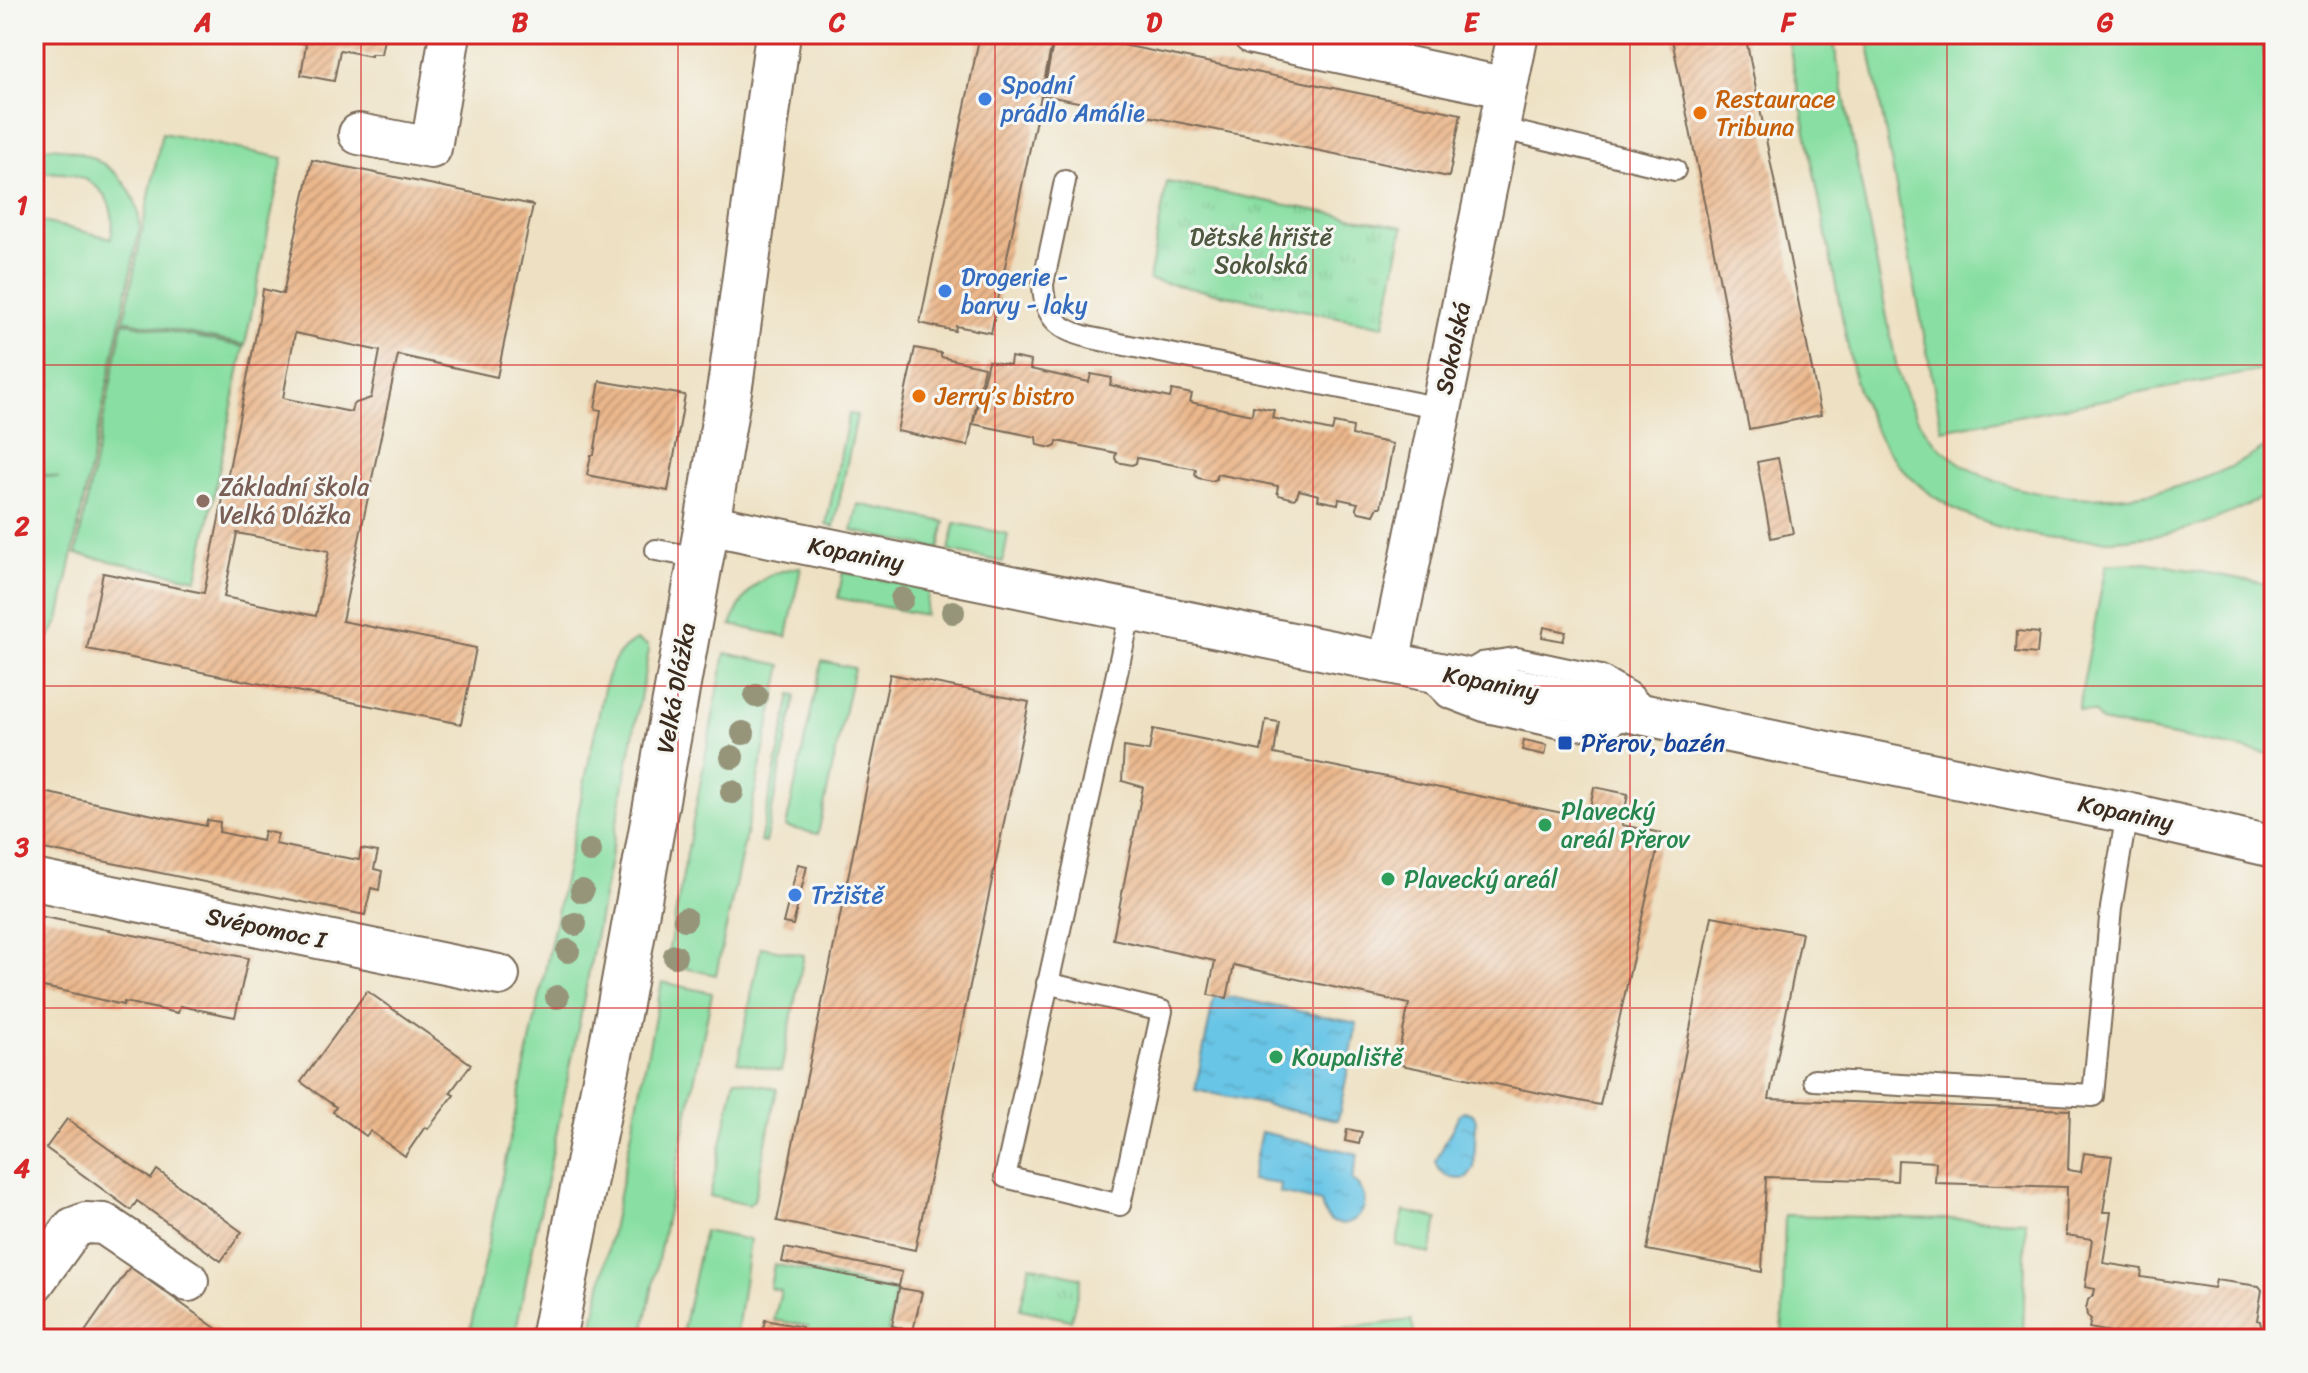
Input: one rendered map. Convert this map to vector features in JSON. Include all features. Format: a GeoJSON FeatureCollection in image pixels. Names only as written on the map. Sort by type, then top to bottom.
{"type":"FeatureCollection","features":[{"type":"Feature","properties":{"kind":"street"},"geometry":{"type":"LineString","coordinates":[[359,134],[431,148],[450,34]]}},
{"type":"Feature","properties":{"kind":"street","name":"Velká Dlážka"},"geometry":{"type":"LineString","coordinates":[[553,1339],[620,1004],[704,541],[731,379],[778,34]]}},
{"type":"Feature","properties":{"kind":"street"},"geometry":{"type":"LineString","coordinates":[[1253,34],[1507,88]]}},
{"type":"Feature","properties":{"kind":"street","name":"Sokolská"},"geometry":{"type":"LineString","coordinates":[[1404,666],[1441,408],[1518,34]]}},
{"type":"Feature","properties":{"kind":"street","name":"Kopaniny"},"geometry":{"type":"LineString","coordinates":[[704,541],[1131,610],[2127,813],[2274,847]]}},
{"type":"Feature","properties":{"kind":"street","name":"Svépomoc I"},"geometry":{"type":"LineString","coordinates":[[34,880],[499,975]]}},
{"type":"Feature","properties":{"kind":"street"},"geometry":{"type":"LineString","coordinates":[[34,1282],[73,1228],[86,1223],[104,1224],[188,1281]]}},
{"type":"Feature","properties":{"kind":"lane"},"geometry":{"type":"LineString","coordinates":[[1499,128],[1675,170]]}},
{"type":"Feature","properties":{"kind":"lane"},"geometry":{"type":"LineString","coordinates":[[1065,181],[1043,284],[1048,312],[1064,329],[1120,344],[1441,408]]}},
{"type":"Feature","properties":{"kind":"lane"},"geometry":{"type":"LineString","coordinates":[[656,550],[704,541]]}},
{"type":"Feature","properties":{"kind":"lane"},"geometry":{"type":"LineString","coordinates":[[1047,983],[1162,1011],[1120,1205],[1005,1177],[1047,983],[1131,610]]}},
{"type":"Feature","properties":{"kind":"lane"},"geometry":{"type":"LineString","coordinates":[[1404,666],[1447,697],[1486,712],[1571,730],[1610,727],[1644,714]]}},
{"type":"Feature","properties":{"kind":"lane"},"geometry":{"type":"LineString","coordinates":[[1814,1080],[2093,1096],[2111,908],[2127,813]]}},
{"type":"Feature","properties":{"kind":"green space"},"geometry":{"type":"Polygon","coordinates":[[[1787,34],[1832,34],[1898,374],[1923,427],[1952,457],[1981,475],[2014,487],[2049,495],[2121,497],[2155,492],[2198,480],[2243,461],[2274,441],[2274,491],[2233,512],[2190,528],[2160,535],[2090,540],[2019,532],[1985,522],[1953,508],[1924,489],[1884,445],[1867,413],[1854,378],[1787,34]]]}},
{"type":"Feature","properties":{"kind":"green space"},"geometry":{"type":"Polygon","coordinates":[[[1867,34],[2261,34],[2274,104],[2274,368],[1942,430],[1867,34]]]}},
{"type":"Feature","properties":{"kind":"green space"},"geometry":{"type":"Polygon","coordinates":[[[162,133],[283,158],[245,345],[124,320],[162,133]]]}},
{"type":"Feature","properties":{"kind":"green space"},"geometry":{"type":"Polygon","coordinates":[[[54,147],[101,162],[113,171],[132,195],[140,227],[59,620],[34,655],[34,474],[59,478],[34,472],[34,220],[111,238],[113,221],[110,206],[93,184],[66,174],[34,174],[34,149],[54,147]]]}},
{"type":"Feature","properties":{"kind":"green space","name":"Dětské hřiště Sokolská"},"geometry":{"type":"Polygon","coordinates":[[[1167,182],[1403,227],[1384,326],[1149,280],[1167,182]]]}},
{"type":"Feature","properties":{"kind":"green space"},"geometry":{"type":"Polygon","coordinates":[[[123,322],[244,347],[197,579],[76,554],[123,322]]]}},
{"type":"Feature","properties":{"kind":"green space"},"geometry":{"type":"Polygon","coordinates":[[[849,414],[857,415],[834,527],[826,525],[849,414]]]}},
{"type":"Feature","properties":{"kind":"green space"},"geometry":{"type":"Polygon","coordinates":[[[858,504],[945,522],[939,549],[852,531],[858,504]]]}},
{"type":"Feature","properties":{"kind":"green space"},"geometry":{"type":"Polygon","coordinates":[[[955,523],[1008,534],[1003,562],[949,551],[955,523]]]}},
{"type":"Feature","properties":{"kind":"green space"},"geometry":{"type":"Polygon","coordinates":[[[2146,562],[2274,585],[2274,755],[2101,722],[2095,713],[2078,710],[2106,565],[2146,562]]]}},
{"type":"Feature","properties":{"kind":"green space"},"geometry":{"type":"Polygon","coordinates":[[[801,567],[787,637],[731,625],[742,601],[757,584],[776,573],[801,567]]]}},
{"type":"Feature","properties":{"kind":"green space"},"geometry":{"type":"Polygon","coordinates":[[[843,572],[929,589],[925,615],[838,598],[843,572]]]}},
{"type":"Feature","properties":{"kind":"green space"},"geometry":{"type":"Polygon","coordinates":[[[637,640],[647,645],[649,650],[581,1014],[514,1339],[468,1339],[605,684],[616,658],[637,640]]]}},
{"type":"Feature","properties":{"kind":"green space"},"geometry":{"type":"Polygon","coordinates":[[[725,653],[782,665],[716,975],[666,964],[725,653]]]}},
{"type":"Feature","properties":{"kind":"green space"},"geometry":{"type":"Polygon","coordinates":[[[822,661],[854,668],[818,834],[786,827],[822,661]]]}},
{"type":"Feature","properties":{"kind":"green space"},"geometry":{"type":"Polygon","coordinates":[[[791,695],[796,696],[765,843],[760,842],[791,695]]]}},
{"type":"Feature","properties":{"kind":"green space"},"geometry":{"type":"Polygon","coordinates":[[[761,947],[804,955],[781,1071],[738,1062],[761,947]]]}},
{"type":"Feature","properties":{"kind":"green space"},"geometry":{"type":"Polygon","coordinates":[[[662,982],[712,993],[642,1339],[590,1339],[662,982]]]}},
{"type":"Feature","properties":{"kind":"green space"},"geometry":{"type":"Polygon","coordinates":[[[735,1079],[777,1089],[754,1200],[749,1205],[710,1196],[735,1079]]]}},
{"type":"Feature","properties":{"kind":"green space"},"geometry":{"type":"Polygon","coordinates":[[[1404,1211],[1438,1219],[1430,1254],[1396,1245],[1404,1211]]]}},
{"type":"Feature","properties":{"kind":"green space"},"geometry":{"type":"Polygon","coordinates":[[[1785,1215],[2026,1221],[2023,1339],[1782,1339],[1785,1215]]]}},
{"type":"Feature","properties":{"kind":"green space"},"geometry":{"type":"Polygon","coordinates":[[[704,1231],[750,1240],[736,1339],[681,1339],[704,1231]]]}},
{"type":"Feature","properties":{"kind":"green space"},"geometry":{"type":"Polygon","coordinates":[[[774,1264],[896,1291],[888,1331],[906,1339],[806,1339],[809,1326],[774,1320],[781,1291],[770,1288],[774,1264]]]}},
{"type":"Feature","properties":{"kind":"green space"},"geometry":{"type":"Polygon","coordinates":[[[1030,1265],[1081,1278],[1071,1320],[1020,1309],[1030,1265]]]}},
{"type":"Feature","properties":{"kind":"green space"},"geometry":{"type":"Polygon","coordinates":[[[1411,1320],[1416,1339],[1281,1339],[1280,1336],[1411,1320]]]}},
{"type":"Feature","properties":{"kind":"water","name":"Koupaliště"},"geometry":{"type":"Polygon","coordinates":[[[1218,979],[1225,996],[1357,1023],[1338,1120],[1195,1090],[1218,979]]]}},
{"type":"Feature","properties":{"kind":"water"},"geometry":{"type":"Polygon","coordinates":[[[1464,1111],[1473,1114],[1476,1120],[1474,1169],[1467,1178],[1457,1179],[1443,1174],[1436,1161],[1459,1115],[1464,1111]]]}},
{"type":"Feature","properties":{"kind":"water"},"geometry":{"type":"Polygon","coordinates":[[[1261,1132],[1358,1154],[1352,1180],[1362,1192],[1365,1203],[1361,1213],[1354,1220],[1334,1222],[1326,1216],[1321,1202],[1280,1193],[1281,1184],[1251,1180],[1261,1132]]]}},
{"type":"Feature","properties":{"kind":"building"},"geometry":{"type":"Polygon","coordinates":[[[259,34],[385,34],[381,54],[371,56],[340,50],[334,81],[301,75],[306,44],[259,34]]]}},
{"type":"Feature","properties":{"kind":"building"},"geometry":{"type":"Polygon","coordinates":[[[980,34],[1054,34],[991,333],[956,326],[955,331],[920,323],[980,34]]]}},
{"type":"Feature","properties":{"kind":"building"},"geometry":{"type":"Polygon","coordinates":[[[1055,34],[1069,34],[1461,114],[1449,177],[1043,95],[1055,34]]]}},
{"type":"Feature","properties":{"kind":"building"},"geometry":{"type":"Polygon","coordinates":[[[1671,34],[1745,34],[1821,415],[1749,429],[1671,34]]]}},
{"type":"Feature","properties":{"kind":"building"},"geometry":{"type":"Polygon","coordinates":[[[312,160],[533,205],[497,377],[398,355],[342,621],[476,648],[461,724],[87,649],[103,573],[204,593],[263,289],[283,294],[312,160]],[[295,333],[283,398],[351,412],[353,404],[371,398],[380,351],[295,333]],[[237,533],[224,597],[316,616],[329,551],[237,533]]]}},
{"type":"Feature","properties":{"kind":"building"},"geometry":{"type":"Polygon","coordinates":[[[915,348],[984,367],[968,446],[897,431],[915,348]]]}},
{"type":"Feature","properties":{"kind":"building"},"geometry":{"type":"Polygon","coordinates":[[[1011,357],[1031,361],[1030,369],[1089,382],[1091,374],[1112,378],[1110,385],[1170,398],[1172,390],[1192,394],[1190,402],[1252,415],[1253,406],[1274,410],[1272,418],[1332,431],[1334,423],[1353,427],[1352,435],[1393,444],[1381,507],[1374,515],[1359,512],[1356,508],[1358,503],[1339,499],[1338,504],[1318,500],[1319,495],[1299,490],[1294,499],[1279,495],[1278,486],[1217,474],[1212,481],[1198,478],[1196,469],[1137,458],[1132,465],[1117,462],[1116,453],[1057,441],[1052,448],[1037,445],[1036,437],[973,424],[988,361],[1010,365],[1011,357]]]}},
{"type":"Feature","properties":{"kind":"building"},"geometry":{"type":"Polygon","coordinates":[[[600,381],[685,395],[668,491],[587,475],[591,455],[594,455],[601,410],[595,409],[600,381]]]}},
{"type":"Feature","properties":{"kind":"building"},"geometry":{"type":"Polygon","coordinates":[[[1778,458],[1793,533],[1771,538],[1757,462],[1778,458]]]}},
{"type":"Feature","properties":{"kind":"building"},"geometry":{"type":"Polygon","coordinates":[[[1544,627],[1566,632],[1563,641],[1542,637],[1544,627]]]}},
{"type":"Feature","properties":{"kind":"building"},"geometry":{"type":"Polygon","coordinates":[[[2017,631],[2039,633],[2037,654],[2016,652],[2017,631]]]}},
{"type":"Feature","properties":{"kind":"building"},"geometry":{"type":"Polygon","coordinates":[[[890,674],[1029,702],[915,1250],[777,1221],[890,674]]]}},
{"type":"Feature","properties":{"kind":"building","name":"Plavecký areál"},"geometry":{"type":"Polygon","coordinates":[[[1266,720],[1279,722],[1274,754],[1567,814],[1588,818],[1594,787],[1628,794],[1622,825],[1661,833],[1600,1105],[1396,1064],[1409,1004],[1234,965],[1227,998],[1208,995],[1215,961],[1113,939],[1143,787],[1122,781],[1124,747],[1149,751],[1153,729],[1261,751],[1266,720]]]}},
{"type":"Feature","properties":{"kind":"building"},"geometry":{"type":"Polygon","coordinates":[[[1524,740],[1547,745],[1545,755],[1522,750],[1524,740]]]}},
{"type":"Feature","properties":{"kind":"building"},"geometry":{"type":"Polygon","coordinates":[[[34,790],[206,826],[207,820],[220,822],[219,832],[262,841],[264,831],[278,834],[275,844],[319,853],[359,860],[361,849],[378,852],[374,869],[382,871],[379,890],[371,888],[365,915],[34,847],[34,790]]]}},
{"type":"Feature","properties":{"kind":"building","name":"Tržiště"},"geometry":{"type":"Polygon","coordinates":[[[798,864],[807,866],[793,925],[783,923],[798,864]]]}},
{"type":"Feature","properties":{"kind":"building"},"geometry":{"type":"Polygon","coordinates":[[[34,915],[248,958],[235,1017],[180,1006],[178,1013],[124,1002],[123,1005],[34,987],[34,915]]]}},
{"type":"Feature","properties":{"kind":"building"},"geometry":{"type":"Polygon","coordinates":[[[1712,916],[1802,933],[1769,1099],[2070,1110],[2068,1170],[2081,1172],[2084,1153],[2112,1156],[2103,1212],[2111,1212],[2103,1263],[2142,1269],[2141,1277],[2214,1288],[2216,1280],[2259,1286],[2262,1290],[2257,1320],[2262,1330],[2260,1339],[2148,1339],[2089,1328],[2091,1319],[2086,1309],[2095,1289],[2085,1287],[2092,1239],[2066,1235],[2067,1187],[1935,1183],[1936,1162],[1898,1160],[1897,1181],[1766,1177],[1762,1272],[1647,1250],[1712,916]]]}},
{"type":"Feature","properties":{"kind":"building"},"geometry":{"type":"Polygon","coordinates":[[[367,991],[471,1064],[450,1093],[454,1095],[428,1129],[425,1127],[405,1156],[370,1131],[366,1136],[333,1112],[336,1107],[301,1082],[367,991]]]}},
{"type":"Feature","properties":{"kind":"building"},"geometry":{"type":"Polygon","coordinates":[[[67,1119],[151,1179],[157,1170],[242,1232],[221,1261],[137,1201],[131,1210],[46,1148],[67,1119]]]}},
{"type":"Feature","properties":{"kind":"building"},"geometry":{"type":"Polygon","coordinates":[[[1347,1129],[1362,1132],[1359,1144],[1345,1141],[1347,1129]]]}},
{"type":"Feature","properties":{"kind":"building"},"geometry":{"type":"Polygon","coordinates":[[[785,1248],[902,1272],[899,1286],[782,1262],[785,1248]]]}},
{"type":"Feature","properties":{"kind":"building"},"geometry":{"type":"Polygon","coordinates":[[[130,1267],[231,1339],[80,1339],[130,1267]]]}},
{"type":"Feature","properties":{"kind":"building"},"geometry":{"type":"Polygon","coordinates":[[[899,1288],[922,1292],[913,1331],[892,1326],[899,1288]]]}},
{"type":"Feature","properties":{"kind":"building"},"geometry":{"type":"Polygon","coordinates":[[[765,1320],[802,1327],[799,1339],[761,1339],[765,1320]]]}},
{"type":"Feature","properties":{"kind":"building"},"geometry":{"type":"Polygon","coordinates":[[[957,1330],[989,1338],[989,1339],[955,1339],[957,1330]]]}},
{"type":"Feature","properties":{"kind":"place","name":"Spodní prádlo Amálie"},"geometry":{"type":"Point","coordinates":[985,99]}},
{"type":"Feature","properties":{"kind":"place","name":"Restaurace Tribuna"},"geometry":{"type":"Point","coordinates":[1700,113]}},
{"type":"Feature","properties":{"kind":"place","name":"Drogerie - barvy - laky"},"geometry":{"type":"Point","coordinates":[945,291]}},
{"type":"Feature","properties":{"kind":"place","name":"Jerry’s bistro"},"geometry":{"type":"Point","coordinates":[919,396]}},
{"type":"Feature","properties":{"kind":"place","name":"Základní škola Velká Dlážka"},"geometry":{"type":"Point","coordinates":[203,501]}},
{"type":"Feature","properties":{"kind":"place","name":"Přerov, bazén"},"geometry":{"type":"Point","coordinates":[1565,743]}},
{"type":"Feature","properties":{"kind":"place","name":"Plavecký areál Přerov"},"geometry":{"type":"Point","coordinates":[1545,825]}},
{"type":"Feature","properties":{"kind":"place","name":"Plavecký areál"},"geometry":{"type":"Point","coordinates":[1388,879]}},
{"type":"Feature","properties":{"kind":"place","name":"Tržiště"},"geometry":{"type":"Point","coordinates":[795,895]}},
{"type":"Feature","properties":{"kind":"place","name":"Koupaliště"},"geometry":{"type":"Point","coordinates":[1276,1057]}}]}
